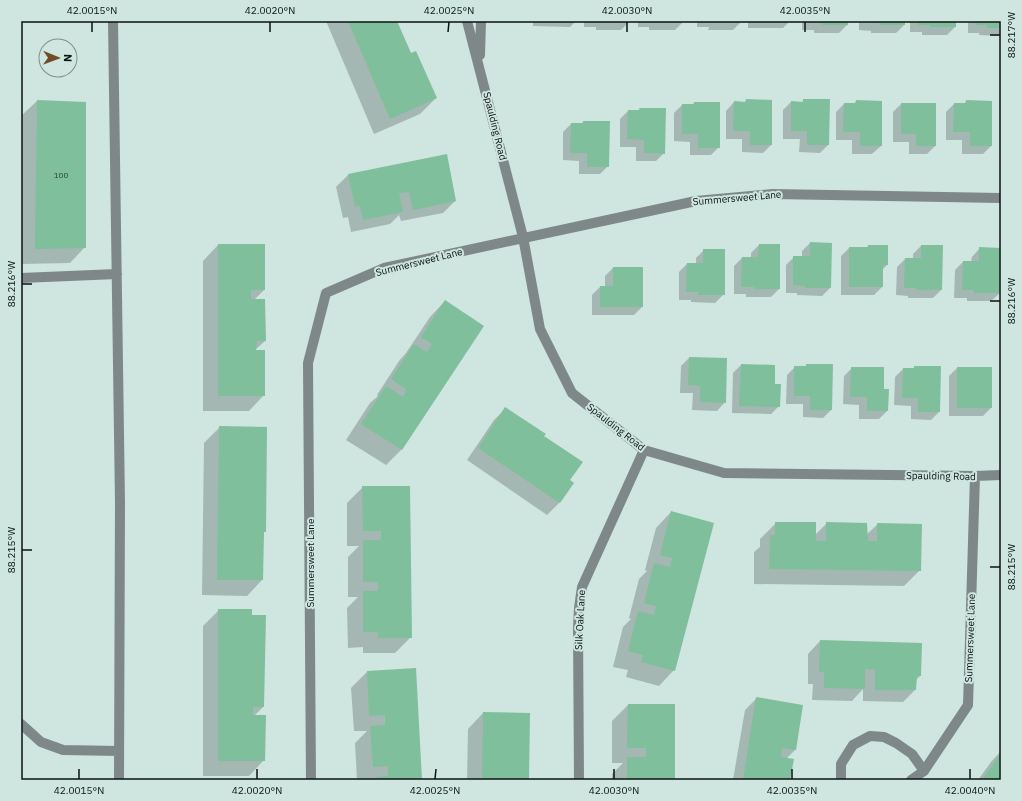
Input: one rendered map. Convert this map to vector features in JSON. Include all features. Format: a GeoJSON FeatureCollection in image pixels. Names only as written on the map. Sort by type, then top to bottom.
{"type":"FeatureCollection","features":[{"type":"Feature","properties":{"kind":"street"},"geometry":{"type":"LineString","coordinates":[[113,21],[120,502],[119,780]]}},
{"type":"Feature","properties":{"kind":"street","name":"Spaulding Road"},"geometry":{"type":"LineString","coordinates":[[467,21],[523,237],[540,329],[572,393],[644,450],[724,473],[1001,475]]}},
{"type":"Feature","properties":{"kind":"street","name":"Spaulding Road"},"geometry":{"type":"LineString","coordinates":[[480,68],[481,21]]}},
{"type":"Feature","properties":{"kind":"street","name":"Summersweet Lane"},"geometry":{"type":"LineString","coordinates":[[312,780],[308,363],[326,293],[384,268],[696,200],[773,194],[1001,198]]}},
{"type":"Feature","properties":{"kind":"street"},"geometry":{"type":"LineString","coordinates":[[21,278],[117,274]]}},
{"type":"Feature","properties":{"kind":"street","name":"Silk Oak Lane"},"geometry":{"type":"LineString","coordinates":[[579,780],[578,628],[582,587],[644,450]]}},
{"type":"Feature","properties":{"kind":"street","name":"Summersweet Lane"},"geometry":{"type":"LineString","coordinates":[[911,780],[924,771],[968,705],[975,476]]}},
{"type":"Feature","properties":{"kind":"street"},"geometry":{"type":"LineString","coordinates":[[21,724],[41,742],[63,750],[119,751]]}},
{"type":"Feature","properties":{"kind":"street"},"geometry":{"type":"LineString","coordinates":[[841,780],[842,764],[853,745],[870,736],[884,737],[896,743],[912,754],[924,771]]}},
{"type":"Feature","properties":{"kind":"building"},"geometry":{"type":"Polygon","coordinates":[[[348,21],[397,21],[411,53],[416,51],[437,98],[390,119],[348,21]]]}},
{"type":"Feature","properties":{"kind":"building"},"geometry":{"type":"Polygon","coordinates":[[[810,21],[848,21],[848,25],[822,25],[822,23],[810,21]]]}},
{"type":"Feature","properties":{"kind":"building"},"geometry":{"type":"Polygon","coordinates":[[[867,21],[905,21],[905,25],[879,25],[879,23],[867,23],[867,21]]]}},
{"type":"Feature","properties":{"kind":"building"},"geometry":{"type":"Polygon","coordinates":[[[918,21],[956,21],[956,27],[930,27],[930,25],[918,25],[918,21]]]}},
{"type":"Feature","properties":{"kind":"building"},"geometry":{"type":"Polygon","coordinates":[[[975,21],[1001,21],[1001,28],[987,28],[987,25],[975,25],[975,21]]]}},
{"type":"Feature","properties":{"kind":"building"},"geometry":{"type":"Polygon","coordinates":[[[746,99],[772,100],[772,145],[750,145],[750,131],[733,131],[734,101],[746,102],[746,99]]]}},
{"type":"Feature","properties":{"kind":"building"},"geometry":{"type":"Polygon","coordinates":[[[803,99],[830,99],[829,145],[807,145],[807,131],[791,131],[791,101],[803,102],[803,99]]]}},
{"type":"Feature","properties":{"kind":"building"},"geometry":{"type":"Polygon","coordinates":[[[37,100],[86,102],[86,248],[35,249],[37,100]]]}},
{"type":"Feature","properties":{"kind":"building"},"geometry":{"type":"Polygon","coordinates":[[[856,100],[882,101],[882,146],[860,146],[860,132],[843,132],[844,103],[856,103],[856,100]]]}},
{"type":"Feature","properties":{"kind":"building"},"geometry":{"type":"Polygon","coordinates":[[[966,100],[992,101],[992,146],[970,146],[970,132],[953,132],[954,103],[966,103],[966,100]]]}},
{"type":"Feature","properties":{"kind":"building"},"geometry":{"type":"Polygon","coordinates":[[[694,102],[720,102],[720,148],[698,148],[698,134],[682,134],[682,104],[694,104],[694,102]]]}},
{"type":"Feature","properties":{"kind":"building"},"geometry":{"type":"Polygon","coordinates":[[[901,103],[936,103],[936,146],[916,146],[916,134],[901,134],[901,103]]]}},
{"type":"Feature","properties":{"kind":"building"},"geometry":{"type":"Polygon","coordinates":[[[639,108],[666,108],[665,154],[644,153],[644,140],[627,139],[628,110],[640,110],[639,108]]]}},
{"type":"Feature","properties":{"kind":"building"},"geometry":{"type":"Polygon","coordinates":[[[583,121],[610,121],[609,167],[587,167],[587,153],[570,153],[571,123],[583,123],[583,121]]]}},
{"type":"Feature","properties":{"kind":"building"},"geometry":{"type":"Polygon","coordinates":[[[447,154],[456,201],[413,210],[409,192],[399,193],[403,212],[363,220],[360,206],[355,207],[348,174],[447,154]]]}},
{"type":"Feature","properties":{"kind":"building"},"geometry":{"type":"Polygon","coordinates":[[[810,242],[832,243],[831,288],[805,288],[805,286],[793,285],[793,256],[810,256],[810,242]]]}},
{"type":"Feature","properties":{"kind":"building"},"geometry":{"type":"Polygon","coordinates":[[[218,244],[265,244],[265,290],[251,290],[251,299],[265,299],[266,341],[257,341],[256,350],[265,350],[265,396],[218,396],[218,244]]]}},
{"type":"Feature","properties":{"kind":"building"},"geometry":{"type":"Polygon","coordinates":[[[759,244],[780,244],[780,289],[754,289],[754,287],[741,287],[742,257],[758,257],[759,244]]]}},
{"type":"Feature","properties":{"kind":"building"},"geometry":{"type":"Polygon","coordinates":[[[868,245],[888,245],[888,265],[883,265],[883,287],[849,287],[849,247],[868,247],[868,245]]]}},
{"type":"Feature","properties":{"kind":"building"},"geometry":{"type":"Polygon","coordinates":[[[921,245],[943,245],[942,290],[916,290],[916,288],[904,288],[905,258],[921,258],[921,245]]]}},
{"type":"Feature","properties":{"kind":"building"},"geometry":{"type":"Polygon","coordinates":[[[979,247],[1001,248],[1001,293],[974,293],[974,290],[962,290],[963,261],[979,261],[979,247]]]}},
{"type":"Feature","properties":{"kind":"building"},"geometry":{"type":"Polygon","coordinates":[[[703,249],[725,249],[725,295],[698,295],[698,292],[686,292],[687,263],[703,263],[703,249]]]}},
{"type":"Feature","properties":{"kind":"building"},"geometry":{"type":"Polygon","coordinates":[[[613,267],[643,267],[643,307],[600,307],[600,286],[613,286],[613,267]]]}},
{"type":"Feature","properties":{"kind":"building"},"geometry":{"type":"Polygon","coordinates":[[[445,300],[484,326],[402,450],[361,424],[386,386],[403,397],[407,390],[391,379],[414,344],[427,352],[432,344],[421,337],[445,300]]]}},
{"type":"Feature","properties":{"kind":"building"},"geometry":{"type":"Polygon","coordinates":[[[689,357],[727,358],[726,403],[700,402],[700,386],[688,385],[689,357]]]}},
{"type":"Feature","properties":{"kind":"building"},"geometry":{"type":"Polygon","coordinates":[[[741,364],[775,365],[775,384],[781,384],[780,407],[739,406],[741,364]]]}},
{"type":"Feature","properties":{"kind":"building"},"geometry":{"type":"Polygon","coordinates":[[[806,364],[833,364],[832,410],[810,410],[810,396],[794,396],[794,366],[806,366],[806,364]]]}},
{"type":"Feature","properties":{"kind":"building"},"geometry":{"type":"Polygon","coordinates":[[[914,366],[941,366],[940,412],[918,412],[918,398],[902,398],[903,368],[914,368],[914,366]]]}},
{"type":"Feature","properties":{"kind":"building"},"geometry":{"type":"Polygon","coordinates":[[[851,367],[884,367],[884,389],[889,389],[888,411],[867,411],[867,397],[850,397],[851,367]]]}},
{"type":"Feature","properties":{"kind":"building"},"geometry":{"type":"Polygon","coordinates":[[[957,367],[992,367],[992,408],[957,408],[957,367]]]}},
{"type":"Feature","properties":{"kind":"building"},"geometry":{"type":"Polygon","coordinates":[[[505,407],[546,434],[544,436],[583,462],[570,480],[574,483],[560,503],[478,448],[505,407]]]}},
{"type":"Feature","properties":{"kind":"building"},"geometry":{"type":"Polygon","coordinates":[[[219,426],[267,427],[266,532],[264,532],[263,580],[217,580],[219,426]]]}},
{"type":"Feature","properties":{"kind":"building"},"geometry":{"type":"Polygon","coordinates":[[[362,486],[410,486],[412,638],[378,638],[378,632],[363,632],[363,591],[378,591],[378,582],[363,582],[363,540],[381,540],[381,531],[363,531],[362,486]]]}},
{"type":"Feature","properties":{"kind":"building"},"geometry":{"type":"Polygon","coordinates":[[[671,511],[714,523],[675,671],[641,662],[643,655],[628,651],[638,611],[654,615],[656,606],[644,603],[654,563],[670,567],[672,558],[660,555],[671,511]]]}},
{"type":"Feature","properties":{"kind":"building"},"geometry":{"type":"Polygon","coordinates":[[[775,522],[816,522],[816,541],[826,541],[826,522],[867,523],[868,541],[877,541],[877,523],[922,524],[921,571],[769,569],[770,535],[775,535],[775,522]]]}},
{"type":"Feature","properties":{"kind":"building"},"geometry":{"type":"Polygon","coordinates":[[[218,609],[252,609],[252,615],[266,615],[264,707],[253,707],[253,715],[266,715],[265,761],[218,761],[218,609]]]}},
{"type":"Feature","properties":{"kind":"building"},"geometry":{"type":"Polygon","coordinates":[[[820,640],[922,643],[921,676],[917,676],[916,690],[875,690],[875,670],[865,669],[865,689],[824,688],[824,672],[819,672],[820,640]]]}},
{"type":"Feature","properties":{"kind":"building"},"geometry":{"type":"Polygon","coordinates":[[[416,668],[422,780],[376,780],[376,777],[388,776],[388,766],[373,767],[370,726],[385,725],[385,715],[369,716],[367,671],[416,668]]]}},
{"type":"Feature","properties":{"kind":"building"},"geometry":{"type":"Polygon","coordinates":[[[756,697],[803,705],[796,750],[782,748],[781,757],[794,759],[790,780],[743,780],[756,697]]]}},
{"type":"Feature","properties":{"kind":"building"},"geometry":{"type":"Polygon","coordinates":[[[628,704],[675,704],[675,780],[627,780],[627,757],[646,757],[646,748],[627,748],[628,704]]]}},
{"type":"Feature","properties":{"kind":"building"},"geometry":{"type":"Polygon","coordinates":[[[483,712],[530,713],[529,780],[482,780],[483,712]]]}},
{"type":"Feature","properties":{"kind":"building"},"geometry":{"type":"Polygon","coordinates":[[[1001,753],[1001,780],[982,780],[1001,753]]]}}]}
